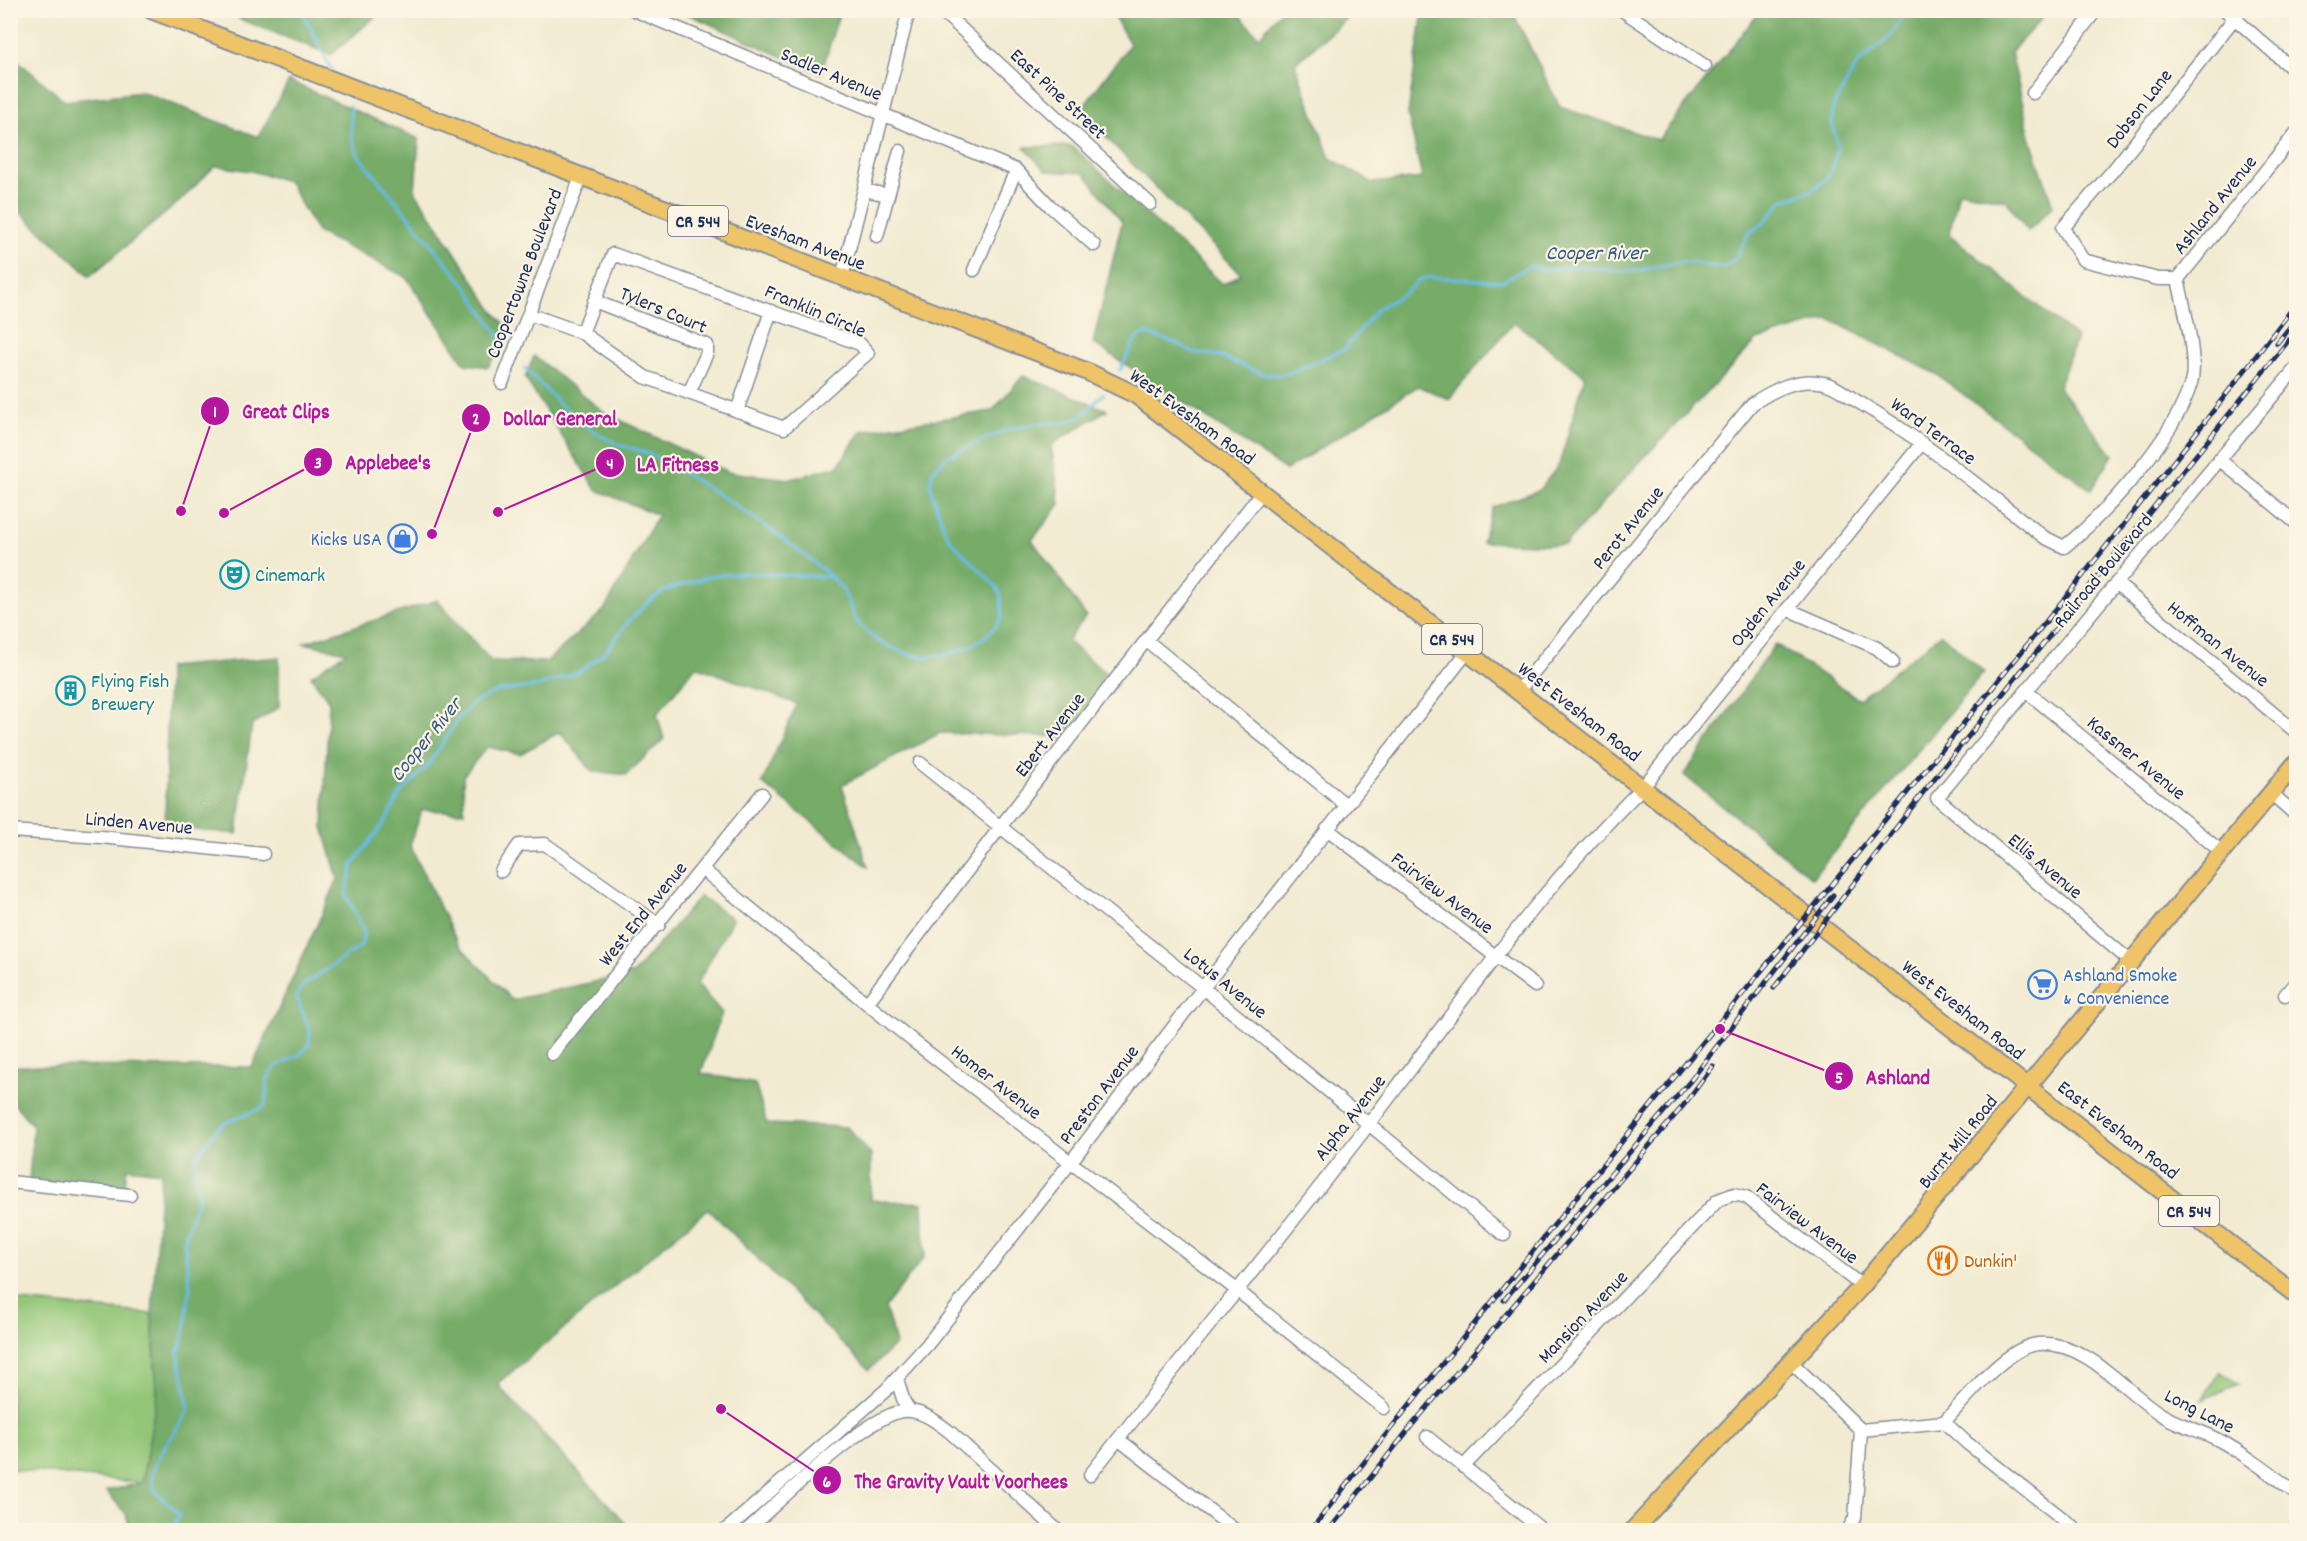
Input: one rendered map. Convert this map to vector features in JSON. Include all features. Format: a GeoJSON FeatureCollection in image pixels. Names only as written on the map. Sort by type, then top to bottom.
{"type":"FeatureCollection","features":[{"type":"Feature","properties":{"kind":"main road","name":"Evesham Avenue"},"geometry":{"type":"LineString","coordinates":[[151,10],[1100,378]]}},
{"type":"Feature","properties":{"kind":"main road","name":"West Evesham Road"},"geometry":{"type":"LineString","coordinates":[[1100,378],[1136,395],[2029,1086]]}},
{"type":"Feature","properties":{"kind":"main road","name":"Burnt Mill Road"},"geometry":{"type":"LineString","coordinates":[[1633,1530],[1862,1286],[2296,763]]}},
{"type":"Feature","properties":{"kind":"main road","name":"East Evesham Road"},"geometry":{"type":"LineString","coordinates":[[2029,1086],[2296,1294]]}},
{"type":"Feature","properties":{"kind":"street","name":"Sadler Avenue"},"geometry":{"type":"LineString","coordinates":[[634,10],[1016,170]]}},
{"type":"Feature","properties":{"kind":"street"},"geometry":{"type":"LineString","coordinates":[[842,277],[909,10]]}},
{"type":"Feature","properties":{"kind":"street","name":"East Pine Street"},"geometry":{"type":"LineString","coordinates":[[941,10],[1150,204]]}},
{"type":"Feature","properties":{"kind":"street"},"geometry":{"type":"LineString","coordinates":[[1622,10],[1706,66]]}},
{"type":"Feature","properties":{"kind":"street"},"geometry":{"type":"LineString","coordinates":[[2032,93],[2096,10]]}},
{"type":"Feature","properties":{"kind":"street"},"geometry":{"type":"LineString","coordinates":[[2233,13],[2296,72]]}},
{"type":"Feature","properties":{"kind":"street","name":"Dobson Lane"},"geometry":{"type":"LineString","coordinates":[[2178,279],[2158,279],[2083,260],[2063,228],[2115,168],[2233,13]]}},
{"type":"Feature","properties":{"kind":"street","name":"Ashland Avenue"},"geometry":{"type":"LineString","coordinates":[[2064,548],[2090,527],[2162,440],[2192,381],[2191,350],[2178,279],[2296,133]]}},
{"type":"Feature","properties":{"kind":"street"},"geometry":{"type":"LineString","coordinates":[[877,236],[900,151]]}},
{"type":"Feature","properties":{"kind":"street"},"geometry":{"type":"LineString","coordinates":[[974,270],[1016,170],[1050,206],[1094,245]]}},
{"type":"Feature","properties":{"kind":"street","name":"Coopertowne Boulevard"},"geometry":{"type":"LineString","coordinates":[[502,383],[580,177]]}},
{"type":"Feature","properties":{"kind":"street"},"geometry":{"type":"LineString","coordinates":[[864,190],[888,195]]}},
{"type":"Feature","properties":{"kind":"street","name":"Franklin Circle"},"geometry":{"type":"LineString","coordinates":[[529,314],[582,333],[645,377],[784,428],[868,352],[860,344],[613,254],[582,333]]}},
{"type":"Feature","properties":{"kind":"street","name":"Tylers Court"},"geometry":{"type":"LineString","coordinates":[[594,301],[707,345],[707,353],[689,393]]}},
{"type":"Feature","properties":{"kind":"street"},"geometry":{"type":"LineString","coordinates":[[737,411],[771,311]]}},
{"type":"Feature","properties":{"kind":"street","name":"Railroad Boulevard"},"geometry":{"type":"LineString","coordinates":[[1937,798],[2296,368]]}},
{"type":"Feature","properties":{"kind":"street","name":"Ward Terrace"},"geometry":{"type":"LineString","coordinates":[[1768,393],[1803,382],[1825,383],[1922,443],[2044,537],[2064,548]]}},
{"type":"Feature","properties":{"kind":"street","name":"Perot Avenue"},"geometry":{"type":"LineString","coordinates":[[1519,690],[1752,404],[1768,393]]}},
{"type":"Feature","properties":{"kind":"street","name":"Ogden Avenue"},"geometry":{"type":"LineString","coordinates":[[1643,787],[1922,443]]}},
{"type":"Feature","properties":{"kind":"street"},"geometry":{"type":"LineString","coordinates":[[2220,460],[2296,524]]}},
{"type":"Feature","properties":{"kind":"street","name":"Ebert Avenue"},"geometry":{"type":"LineString","coordinates":[[868,1002],[1001,826],[1262,492]]}},
{"type":"Feature","properties":{"kind":"street","name":"Hoffman Avenue"},"geometry":{"type":"LineString","coordinates":[[2116,583],[2296,732]]}},
{"type":"Feature","properties":{"kind":"street"},"geometry":{"type":"LineString","coordinates":[[1786,609],[1877,648],[1893,662]]}},
{"type":"Feature","properties":{"kind":"street"},"geometry":{"type":"LineString","coordinates":[[1146,640],[1346,805]]}},
{"type":"Feature","properties":{"kind":"street","name":"Preston Avenue"},"geometry":{"type":"LineString","coordinates":[[726,1530],[897,1379],[1070,1163],[1203,988],[1468,651]]}},
{"type":"Feature","properties":{"kind":"street","name":"Kassner Avenue"},"geometry":{"type":"LineString","coordinates":[[2026,691],[2223,853]]}},
{"type":"Feature","properties":{"kind":"street","name":"Lotus Avenue"},"geometry":{"type":"LineString","coordinates":[[920,763],[1203,988],[1504,1235]]}},
{"type":"Feature","properties":{"kind":"street","name":"Alpha Avenue"},"geometry":{"type":"LineString","coordinates":[[1090,1475],[1369,1124],[1496,957],[1596,833],[1643,787]]}},
{"type":"Feature","properties":{"kind":"street"},"geometry":{"type":"LineString","coordinates":[[2271,793],[2296,815]]}},
{"type":"Feature","properties":{"kind":"street","name":"West End Avenue"},"geometry":{"type":"LineString","coordinates":[[552,1054],[659,926],[762,794]]}},
{"type":"Feature","properties":{"kind":"street","name":"Ellis Avenue"},"geometry":{"type":"LineString","coordinates":[[1937,798],[2130,961]]}},
{"type":"Feature","properties":{"kind":"street","name":"Fairview Avenue"},"geometry":{"type":"LineString","coordinates":[[1328,829],[1534,986]]}},
{"type":"Feature","properties":{"kind":"street","name":"Linden Avenue"},"geometry":{"type":"LineString","coordinates":[[10,831],[101,837],[263,854]]}},
{"type":"Feature","properties":{"kind":"street"},"geometry":{"type":"LineString","coordinates":[[501,871],[519,844],[545,844],[659,926]]}},
{"type":"Feature","properties":{"kind":"street","name":"Homer Avenue"},"geometry":{"type":"LineString","coordinates":[[702,869],[914,1041],[1238,1291],[1384,1408]]}},
{"type":"Feature","properties":{"kind":"street"},"geometry":{"type":"LineString","coordinates":[[2285,995],[2296,982]]}},
{"type":"Feature","properties":{"kind":"street"},"geometry":{"type":"LineString","coordinates":[[10,1182],[130,1195]]}},
{"type":"Feature","properties":{"kind":"street","name":"Fairview Avenue"},"geometry":{"type":"LineString","coordinates":[[1729,1195],[1746,1197],[1862,1286]]}},
{"type":"Feature","properties":{"kind":"street","name":"Mansion Avenue"},"geometry":{"type":"LineString","coordinates":[[1463,1467],[1718,1200],[1729,1195]]}},
{"type":"Feature","properties":{"kind":"street","name":"Long Lane"},"geometry":{"type":"LineString","coordinates":[[1944,1422],[2002,1363],[2021,1350],[2037,1344],[2056,1346],[2069,1349],[2100,1366],[2160,1414],[2217,1439],[2296,1493]]}},
{"type":"Feature","properties":{"kind":"street"},"geometry":{"type":"LineString","coordinates":[[1791,1362],[1861,1430],[1944,1422],[1967,1443],[2078,1530]]}},
{"type":"Feature","properties":{"kind":"street"},"geometry":{"type":"LineString","coordinates":[[897,1379],[904,1402],[910,1410],[934,1420],[950,1432],[1056,1530]]}},
{"type":"Feature","properties":{"kind":"street"},"geometry":{"type":"LineString","coordinates":[[886,1390],[888,1414]]}},
{"type":"Feature","properties":{"kind":"street"},"geometry":{"type":"LineString","coordinates":[[747,1530],[863,1430],[888,1414],[910,1410]]}},
{"type":"Feature","properties":{"kind":"street"},"geometry":{"type":"LineString","coordinates":[[1849,1530],[1855,1518],[1861,1430]]}},
{"type":"Feature","properties":{"kind":"street"},"geometry":{"type":"LineString","coordinates":[[1427,1437],[1542,1530]]}},
{"type":"Feature","properties":{"kind":"street"},"geometry":{"type":"LineString","coordinates":[[1118,1439],[1235,1530]]}},
{"type":"Feature","properties":{"kind":"green space"},"geometry":{"type":"Polygon","coordinates":[[[240,10],[382,11],[331,55],[239,19],[240,10]]]}},
{"type":"Feature","properties":{"kind":"green space"},"geometry":{"type":"Polygon","coordinates":[[[840,10],[821,74],[681,11],[840,10]]]}},
{"type":"Feature","properties":{"kind":"green space"},"geometry":{"type":"Polygon","coordinates":[[[1111,11],[1236,11],[1259,37],[1281,11],[1355,11],[1295,64],[1330,158],[1372,183],[1422,178],[1408,114],[1423,11],[1512,11],[1560,107],[1658,140],[1760,11],[2039,11],[2043,17],[2011,52],[2030,137],[2053,206],[2028,231],[2006,200],[1959,191],[1949,234],[2077,338],[2058,387],[2113,455],[2091,490],[1936,374],[1829,319],[1757,340],[1638,464],[1565,545],[1482,542],[1493,507],[1539,490],[1559,465],[1585,376],[1514,322],[1449,399],[1418,386],[1286,470],[1093,343],[1122,222],[1084,173],[1046,171],[1024,147],[1072,146],[1223,284],[1241,274],[1080,111],[1130,44],[1111,11]]]}},
{"type":"Feature","properties":{"kind":"green space"},"geometry":{"type":"Polygon","coordinates":[[[11,55],[65,101],[142,92],[258,137],[289,81],[419,139],[415,191],[494,312],[511,331],[488,367],[465,364],[406,277],[317,232],[288,181],[251,171],[215,166],[179,202],[90,276],[11,204],[11,55]]]}},
{"type":"Feature","properties":{"kind":"green space"},"geometry":{"type":"Polygon","coordinates":[[[534,356],[605,413],[728,472],[791,479],[838,466],[861,431],[992,411],[1023,376],[1107,410],[1051,445],[1060,504],[1032,540],[1086,616],[1067,641],[1118,683],[1075,737],[940,733],[842,785],[868,867],[762,783],[797,704],[696,666],[657,714],[664,739],[626,775],[592,771],[560,732],[520,754],[487,747],[463,776],[464,812],[422,810],[410,845],[458,944],[512,1000],[634,973],[700,896],[733,919],[697,984],[722,1013],[701,1073],[755,1084],[767,1124],[847,1127],[871,1155],[871,1200],[923,1203],[925,1256],[885,1307],[896,1344],[869,1370],[708,1209],[497,1384],[632,1530],[301,1530],[274,1528],[268,1530],[130,1530],[126,1514],[106,1491],[142,1483],[157,1394],[152,1314],[161,1172],[127,1168],[124,1194],[29,1182],[33,1126],[11,1100],[10,1066],[252,1067],[338,879],[323,827],[329,702],[311,676],[346,652],[303,643],[437,600],[491,661],[546,662],[604,610],[658,515],[596,490],[525,378],[534,356]]]}},
{"type":"Feature","properties":{"kind":"green space"},"geometry":{"type":"Polygon","coordinates":[[[1941,634],[1984,672],[1812,878],[1684,775],[1775,644],[1859,699],[1941,634]]]}},
{"type":"Feature","properties":{"kind":"green space"},"geometry":{"type":"Polygon","coordinates":[[[279,657],[279,707],[252,725],[237,834],[165,827],[168,667],[279,657]]]}},
{"type":"Feature","properties":{"kind":"green space"},"geometry":{"type":"Polygon","coordinates":[[[11,1300],[152,1314],[157,1394],[142,1483],[11,1469],[11,1300]]]}},
{"type":"Feature","properties":{"kind":"green space"},"geometry":{"type":"Polygon","coordinates":[[[2220,1371],[2238,1384],[2202,1400],[2220,1371]]]}},
{"type":"Feature","properties":{"kind":"waterway"},"geometry":{"type":"LineString","coordinates":[[301,10],[332,70]]}},
{"type":"Feature","properties":{"kind":"waterway","name":"Cooper River"},"geometry":{"type":"LineString","coordinates":[[1120,370],[1133,344],[1140,336],[1147,334],[1179,344],[1191,352],[1219,356],[1266,375],[1287,374],[1345,349],[1377,309],[1405,293],[1421,279],[1430,277],[1503,281],[1530,266],[1545,270],[1580,266],[1613,271],[1637,271],[1684,261],[1723,268],[1735,259],[1749,233],[1764,223],[1783,200],[1811,191],[1826,179],[1832,169],[1838,148],[1832,123],[1833,107],[1857,64],[1891,36],[1907,10]]}},
{"type":"Feature","properties":{"kind":"waterway"},"geometry":{"type":"LineString","coordinates":[[350,106],[352,137],[357,154],[466,286],[504,343]]}},
{"type":"Feature","properties":{"kind":"waterway","name":"Cooper River"},"geometry":{"type":"LineString","coordinates":[[525,368],[565,409],[587,427],[617,444],[652,455],[676,468],[730,502],[798,550],[822,568],[838,584],[862,627],[888,646],[915,656],[944,655],[972,645],[994,628],[1002,617],[1001,596],[996,586],[951,541],[945,531],[932,493],[930,483],[933,471],[946,457],[1006,430],[1036,424],[1067,422],[1081,417],[1103,394]]}},
{"type":"Feature","properties":{"kind":"waterway","name":"Cooper River"},"geometry":{"type":"LineString","coordinates":[[172,1530],[179,1515],[156,1492],[152,1478],[159,1457],[189,1408],[178,1353],[185,1330],[190,1286],[184,1241],[199,1195],[194,1175],[196,1158],[218,1128],[262,1108],[266,1103],[267,1081],[270,1074],[277,1066],[299,1055],[309,1045],[310,1031],[296,996],[303,985],[361,946],[364,932],[346,894],[353,864],[386,820],[400,794],[429,764],[458,719],[474,702],[498,691],[539,686],[579,672],[605,652],[628,622],[650,600],[666,590],[711,576],[743,573],[830,577]]}},
{"type":"Feature","properties":{"kind":"railway"},"geometry":{"type":"LineString","coordinates":[[1311,1530],[1556,1223],[2053,613],[2296,304]]}},
{"type":"Feature","properties":{"kind":"railway"},"geometry":{"type":"LineString","coordinates":[[2277,343],[2296,319]]}},
{"type":"Feature","properties":{"kind":"railway"},"geometry":{"type":"LineString","coordinates":[[1774,988],[1925,790],[2289,340]]}},
{"type":"Feature","properties":{"kind":"railway"},"geometry":{"type":"LineString","coordinates":[[1504,1300],[1691,1080],[1833,895]]}},
{"type":"Feature","properties":{"kind":"railway"},"geometry":{"type":"LineString","coordinates":[[1329,1530],[1413,1424],[1683,1106],[1713,1066]]}},
{"type":"Feature","properties":{"kind":"place","name":"Great Clips"},"geometry":{"type":"Point","coordinates":[181,511]}},
{"type":"Feature","properties":{"kind":"place","name":"LA Fitness"},"geometry":{"type":"Point","coordinates":[498,512]}},
{"type":"Feature","properties":{"kind":"place","name":"Applebee's"},"geometry":{"type":"Point","coordinates":[224,513]}},
{"type":"Feature","properties":{"kind":"place","name":"Dollar General"},"geometry":{"type":"Point","coordinates":[432,534]}},
{"type":"Feature","properties":{"kind":"place","name":"Kicks USA"},"geometry":{"type":"Point","coordinates":[403,538]}},
{"type":"Feature","properties":{"kind":"place","name":"Cinemark"},"geometry":{"type":"Point","coordinates":[234,574]}},
{"type":"Feature","properties":{"kind":"place","name":"Flying Fish Brewery"},"geometry":{"type":"Point","coordinates":[70,691]}},
{"type":"Feature","properties":{"kind":"place","name":"Ashland Smoke & Convenience"},"geometry":{"type":"Point","coordinates":[2042,985]}},
{"type":"Feature","properties":{"kind":"place","name":"Ashland"},"geometry":{"type":"Point","coordinates":[1720,1029]}},
{"type":"Feature","properties":{"kind":"place","name":"Dunkin'"},"geometry":{"type":"Point","coordinates":[1943,1260]}},
{"type":"Feature","properties":{"kind":"place","name":"The Gravity Vault Voorhees"},"geometry":{"type":"Point","coordinates":[721,1409]}}]}
